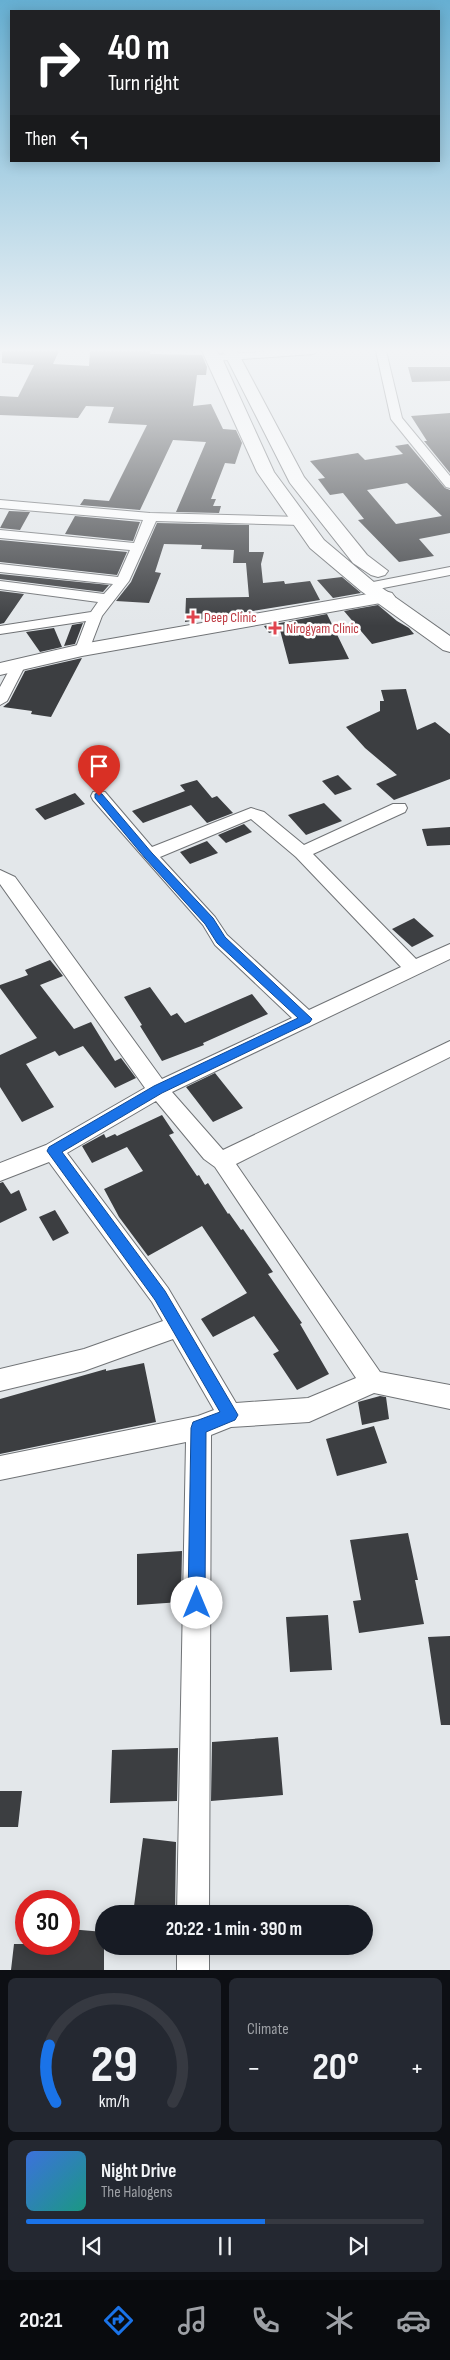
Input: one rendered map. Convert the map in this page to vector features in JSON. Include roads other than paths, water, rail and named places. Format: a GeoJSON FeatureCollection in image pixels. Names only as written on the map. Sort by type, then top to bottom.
{"type":"FeatureCollection","features":[{"type":"Feature","properties":{"kind":"main road"},"geometry":{"type":"LineString","coordinates":[[255,443],[266,472],[318,544],[382,588],[450,646]]}},
{"type":"Feature","properties":{"kind":"main road"},"geometry":{"type":"LineString","coordinates":[[275,443],[296,479],[382,588]]}},
{"type":"Feature","properties":{"kind":"main road"},"geometry":{"type":"LineString","coordinates":[[10,667],[82,650],[382,588],[418,598]]}},
{"type":"Feature","properties":{"kind":"street"},"geometry":{"type":"LineString","coordinates":[[417,443],[450,484]]}},
{"type":"Feature","properties":{"kind":"street"},"geometry":{"type":"LineString","coordinates":[[0,504],[150,517],[301,521]]}},
{"type":"Feature","properties":{"kind":"street"},"geometry":{"type":"LineString","coordinates":[[82,650],[95,615],[122,581],[149,525],[150,517]]}},
{"type":"Feature","properties":{"kind":"street"},"geometry":{"type":"LineString","coordinates":[[0,534],[138,547]]}},
{"type":"Feature","properties":{"kind":"street"},"geometry":{"type":"LineString","coordinates":[[0,568],[122,581]]}},
{"type":"Feature","properties":{"kind":"street"},"geometry":{"type":"LineString","coordinates":[[382,588],[450,571]]}},
{"type":"Feature","properties":{"kind":"street"},"geometry":{"type":"LineString","coordinates":[[0,585],[108,599]]}},
{"type":"Feature","properties":{"kind":"street"},"geometry":{"type":"LineString","coordinates":[[0,630],[95,615]]}},
{"type":"Feature","properties":{"kind":"street"},"geometry":{"type":"LineString","coordinates":[[0,702],[10,667]]}},
{"type":"Feature","properties":{"kind":"street"},"geometry":{"type":"LineString","coordinates":[[99,796],[209,921],[221,940],[306,1019]]}},
{"type":"Feature","properties":{"kind":"street"},"geometry":{"type":"LineString","coordinates":[[302,853],[399,808]]}},
{"type":"Feature","properties":{"kind":"street"},"geometry":{"type":"LineString","coordinates":[[149,855],[251,813],[258,816],[302,853],[413,968]]}},
{"type":"Feature","properties":{"kind":"street"},"geometry":{"type":"LineString","coordinates":[[0,876],[9,881],[158,1090],[211,1153],[222,1161],[373,1382]]}},
{"type":"Feature","properties":{"kind":"street"},"geometry":{"type":"LineString","coordinates":[[0,1172],[53,1151],[158,1090],[413,968],[448,955]]}},
{"type":"Feature","properties":{"kind":"street"},"geometry":{"type":"LineString","coordinates":[[222,1161],[450,1048]]}},
{"type":"Feature","properties":{"kind":"street"},"geometry":{"type":"LineString","coordinates":[[53,1151],[160,1295],[230,1415]]}},
{"type":"Feature","properties":{"kind":"street"},"geometry":{"type":"LineString","coordinates":[[0,1380],[84,1360],[178,1326]]}},
{"type":"Feature","properties":{"kind":"street"},"geometry":{"type":"LineString","coordinates":[[0,1468],[198,1428],[230,1415],[309,1410],[373,1382],[450,1397]]}},
{"type":"Feature","properties":{"kind":"street"},"geometry":{"type":"LineString","coordinates":[[193,1905],[198,1428]]}},
{"type":"Feature","properties":{"kind":"street"},"geometry":{"type":"LineString","coordinates":[[193,1955],[193,1970]]}},
{"type":"Feature","properties":{"kind":"place","name":"Deep Clinic"},"geometry":{"type":"Point","coordinates":[193,617]}},
{"type":"Feature","properties":{"kind":"place","name":"Nirogyam Clinic"},"geometry":{"type":"Point","coordinates":[275,628]}}]}
